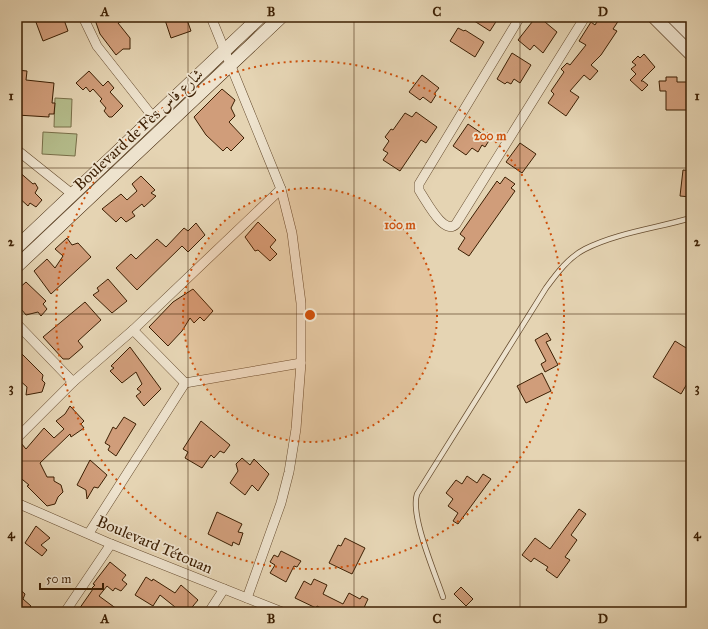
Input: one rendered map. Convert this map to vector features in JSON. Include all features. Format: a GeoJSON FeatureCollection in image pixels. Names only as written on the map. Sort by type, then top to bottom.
{"type":"FeatureCollection","features":[{"type":"Feature","properties":{"kind":"main road","name":"Boulevard de Fès شارع فاس"},"geometry":{"type":"LineString","coordinates":[[17,247],[260,17]]}},
{"type":"Feature","properties":{"kind":"main road","name":"Boulevard de Fès شارع فاس"},"geometry":{"type":"LineString","coordinates":[[17,266],[281,17]]}},
{"type":"Feature","properties":{"kind":"main road"},"geometry":{"type":"LineString","coordinates":[[654,17],[691,54]]}},
{"type":"Feature","properties":{"kind":"main road"},"geometry":{"type":"LineString","coordinates":[[673,17],[691,35]]}},
{"type":"Feature","properties":{"kind":"street"},"geometry":{"type":"LineString","coordinates":[[82,17],[97,46],[153,117]]}},
{"type":"Feature","properties":{"kind":"street"},"geometry":{"type":"LineString","coordinates":[[211,17],[281,189],[292,233],[301,303],[301,363],[296,429],[289,472],[281,503],[247,598]]}},
{"type":"Feature","properties":{"kind":"street"},"geometry":{"type":"LineString","coordinates":[[520,17],[419,184],[419,190],[422,195],[442,223],[448,228],[456,224],[585,17]]}},
{"type":"Feature","properties":{"kind":"street"},"geometry":{"type":"LineString","coordinates":[[17,150],[72,194]]}},
{"type":"Feature","properties":{"kind":"street"},"geometry":{"type":"LineString","coordinates":[[17,438],[73,382],[133,330],[281,189]]}},
{"type":"Feature","properties":{"kind":"street"},"geometry":{"type":"LineString","coordinates":[[17,324],[73,382]]}},
{"type":"Feature","properties":{"kind":"street"},"geometry":{"type":"LineString","coordinates":[[133,330],[184,383]]}},
{"type":"Feature","properties":{"kind":"street"},"geometry":{"type":"LineString","coordinates":[[89,533],[184,383],[301,363]]}},
{"type":"Feature","properties":{"kind":"street","name":"Boulevard Tétouan"},"geometry":{"type":"LineString","coordinates":[[17,503],[89,533],[111,544],[282,612]]}},
{"type":"Feature","properties":{"kind":"street"},"geometry":{"type":"LineString","coordinates":[[65,612],[111,544]]}},
{"type":"Feature","properties":{"kind":"street"},"geometry":{"type":"LineString","coordinates":[[209,612],[224,589]]}},
{"type":"Feature","properties":{"kind":"lane"},"geometry":{"type":"LineString","coordinates":[[443,597],[418,522],[415,505],[417,494],[546,288],[560,270],[584,249],[603,241],[691,218]]}},
{"type":"Feature","properties":{"kind":"green space"},"geometry":{"type":"Polygon","coordinates":[[[55,98],[72,99],[71,127],[54,127],[55,98]]]}},
{"type":"Feature","properties":{"kind":"green space"},"geometry":{"type":"Polygon","coordinates":[[[43,132],[77,134],[75,156],[42,154],[43,132]]]}},
{"type":"Feature","properties":{"kind":"building"},"geometry":{"type":"Polygon","coordinates":[[[34,17],[63,17],[68,31],[43,41],[34,17]]]}},
{"type":"Feature","properties":{"kind":"building"},"geometry":{"type":"Polygon","coordinates":[[[94,17],[133,17],[118,23],[130,38],[130,49],[123,49],[116,55],[100,34],[94,17]]]}},
{"type":"Feature","properties":{"kind":"building"},"geometry":{"type":"Polygon","coordinates":[[[164,17],[186,17],[191,31],[171,38],[164,17]]]}},
{"type":"Feature","properties":{"kind":"building"},"geometry":{"type":"Polygon","coordinates":[[[468,17],[499,17],[490,31],[468,17]]]}},
{"type":"Feature","properties":{"kind":"building"},"geometry":{"type":"Polygon","coordinates":[[[536,17],[539,17],[557,32],[543,53],[534,45],[530,50],[518,40],[536,17]]]}},
{"type":"Feature","properties":{"kind":"building"},"geometry":{"type":"Polygon","coordinates":[[[600,17],[621,17],[613,29],[617,31],[601,55],[591,65],[598,71],[590,80],[584,75],[570,91],[579,97],[566,116],[548,103],[554,94],[551,91],[564,72],[561,69],[567,63],[570,65],[586,45],[579,41],[591,22],[595,25],[600,17]]]}},
{"type":"Feature","properties":{"kind":"building"},"geometry":{"type":"Polygon","coordinates":[[[458,28],[464,31],[465,30],[484,42],[475,57],[450,41],[458,28]]]}},
{"type":"Feature","properties":{"kind":"building"},"geometry":{"type":"Polygon","coordinates":[[[512,53],[531,65],[520,83],[514,79],[511,84],[507,82],[505,84],[497,79],[512,53]]]}},
{"type":"Feature","properties":{"kind":"building"},"geometry":{"type":"Polygon","coordinates":[[[644,54],[655,67],[641,81],[648,85],[642,91],[630,80],[636,74],[631,69],[636,65],[632,62],[638,56],[640,58],[644,54]]]}},
{"type":"Feature","properties":{"kind":"building"},"geometry":{"type":"Polygon","coordinates":[[[17,70],[27,71],[26,80],[54,83],[52,103],[55,103],[54,114],[49,114],[49,117],[17,115],[17,70]]]}},
{"type":"Feature","properties":{"kind":"building"},"geometry":{"type":"Polygon","coordinates":[[[89,71],[103,86],[108,81],[114,88],[110,92],[123,106],[112,117],[109,117],[104,111],[106,108],[100,101],[102,99],[93,89],[90,92],[86,87],[83,90],[76,83],[89,71]]]}},
{"type":"Feature","properties":{"kind":"building"},"geometry":{"type":"Polygon","coordinates":[[[422,75],[439,88],[434,94],[436,95],[431,103],[423,97],[420,100],[409,92],[422,75]]]}},
{"type":"Feature","properties":{"kind":"building"},"geometry":{"type":"Polygon","coordinates":[[[666,77],[677,77],[677,82],[689,82],[689,110],[666,110],[666,91],[660,91],[659,81],[666,81],[666,77]]]}},
{"type":"Feature","properties":{"kind":"building"},"geometry":{"type":"Polygon","coordinates":[[[222,89],[235,100],[231,108],[235,116],[229,122],[244,138],[231,151],[227,147],[223,151],[206,135],[194,117],[222,89]]]}},
{"type":"Feature","properties":{"kind":"building"},"geometry":{"type":"Polygon","coordinates":[[[416,112],[437,127],[426,143],[421,140],[400,171],[383,160],[388,153],[383,150],[389,141],[385,137],[391,129],[393,130],[405,113],[412,117],[416,112]]]}},
{"type":"Feature","properties":{"kind":"building"},"geometry":{"type":"Polygon","coordinates":[[[468,124],[490,139],[485,147],[482,145],[478,152],[472,148],[466,155],[453,146],[468,124]]]}},
{"type":"Feature","properties":{"kind":"building"},"geometry":{"type":"Polygon","coordinates":[[[520,143],[536,154],[522,173],[506,162],[520,143]]]}},
{"type":"Feature","properties":{"kind":"building"},"geometry":{"type":"Polygon","coordinates":[[[17,170],[33,184],[35,183],[38,188],[35,193],[42,200],[36,207],[30,203],[28,206],[17,196],[17,170]]]}},
{"type":"Feature","properties":{"kind":"building"},"geometry":{"type":"Polygon","coordinates":[[[683,170],[691,171],[691,197],[680,196],[683,170]]]}},
{"type":"Feature","properties":{"kind":"building"},"geometry":{"type":"Polygon","coordinates":[[[141,176],[155,190],[151,193],[156,196],[144,207],[142,204],[132,212],[135,216],[126,222],[121,217],[116,222],[102,209],[121,194],[127,200],[137,191],[132,184],[141,176]]]}},
{"type":"Feature","properties":{"kind":"building"},"geometry":{"type":"Polygon","coordinates":[[[505,177],[515,184],[511,188],[515,191],[469,256],[458,249],[465,238],[460,234],[497,181],[500,184],[505,177]]]}},
{"type":"Feature","properties":{"kind":"building"},"geometry":{"type":"Polygon","coordinates":[[[258,222],[276,240],[270,247],[277,254],[270,261],[258,250],[255,251],[245,237],[258,222]]]}},
{"type":"Feature","properties":{"kind":"building"},"geometry":{"type":"Polygon","coordinates":[[[196,223],[205,235],[188,252],[182,246],[137,290],[116,268],[131,254],[136,259],[157,239],[166,247],[184,228],[188,231],[196,223]]]}},
{"type":"Feature","properties":{"kind":"building"},"geometry":{"type":"Polygon","coordinates":[[[67,238],[72,245],[78,243],[91,257],[51,294],[34,271],[47,259],[55,268],[63,256],[55,249],[67,238]]]}},
{"type":"Feature","properties":{"kind":"building"},"geometry":{"type":"Polygon","coordinates":[[[108,279],[127,301],[112,313],[93,295],[99,291],[97,288],[108,279]]]}},
{"type":"Feature","properties":{"kind":"building"},"geometry":{"type":"Polygon","coordinates":[[[26,282],[46,301],[43,304],[47,309],[41,316],[38,312],[26,315],[17,304],[17,290],[26,282]]]}},
{"type":"Feature","properties":{"kind":"building"},"geometry":{"type":"Polygon","coordinates":[[[193,289],[213,311],[204,321],[200,317],[194,323],[190,318],[182,331],[168,346],[149,327],[173,302],[193,289]]]}},
{"type":"Feature","properties":{"kind":"building"},"geometry":{"type":"Polygon","coordinates":[[[85,302],[101,320],[78,341],[83,347],[69,359],[63,359],[43,337],[85,302]]]}},
{"type":"Feature","properties":{"kind":"building"},"geometry":{"type":"Polygon","coordinates":[[[547,333],[551,340],[546,342],[558,365],[545,372],[541,364],[546,361],[535,340],[547,333]]]}},
{"type":"Feature","properties":{"kind":"building"},"geometry":{"type":"Polygon","coordinates":[[[675,341],[691,351],[691,377],[681,394],[653,377],[675,341]]]}},
{"type":"Feature","properties":{"kind":"building"},"geometry":{"type":"Polygon","coordinates":[[[130,347],[161,389],[144,406],[136,396],[141,392],[137,389],[142,384],[136,372],[122,383],[110,371],[114,368],[111,366],[130,347]]]}},
{"type":"Feature","properties":{"kind":"building"},"geometry":{"type":"Polygon","coordinates":[[[22,354],[43,375],[42,380],[45,383],[42,392],[26,395],[27,387],[17,378],[17,359],[22,354]]]}},
{"type":"Feature","properties":{"kind":"building"},"geometry":{"type":"Polygon","coordinates":[[[542,373],[551,391],[526,403],[517,386],[542,373]]]}},
{"type":"Feature","properties":{"kind":"building"},"geometry":{"type":"Polygon","coordinates":[[[70,406],[84,421],[81,424],[84,428],[71,437],[70,434],[40,463],[47,477],[54,477],[54,481],[61,485],[63,492],[58,497],[55,504],[47,506],[27,486],[29,485],[17,475],[17,444],[21,443],[26,449],[44,428],[54,438],[64,429],[56,421],[65,414],[70,406]]]}},
{"type":"Feature","properties":{"kind":"building"},"geometry":{"type":"Polygon","coordinates":[[[124,417],[136,424],[116,456],[108,450],[110,446],[105,443],[113,427],[116,429],[124,417]]]}},
{"type":"Feature","properties":{"kind":"building"},"geometry":{"type":"Polygon","coordinates":[[[201,421],[230,445],[224,453],[220,451],[214,458],[211,455],[202,468],[185,458],[188,452],[183,449],[201,421]]]}},
{"type":"Feature","properties":{"kind":"building"},"geometry":{"type":"Polygon","coordinates":[[[242,458],[250,465],[254,459],[269,474],[258,491],[252,485],[245,495],[230,483],[238,471],[236,464],[242,458]]]}},
{"type":"Feature","properties":{"kind":"building"},"geometry":{"type":"Polygon","coordinates":[[[90,460],[107,475],[98,488],[94,487],[87,499],[86,490],[77,485],[90,460]]]}},
{"type":"Feature","properties":{"kind":"building"},"geometry":{"type":"Polygon","coordinates":[[[483,474],[491,479],[458,524],[453,521],[458,513],[448,506],[453,499],[446,493],[456,480],[462,484],[467,476],[477,483],[483,474]]]}},
{"type":"Feature","properties":{"kind":"building"},"geometry":{"type":"Polygon","coordinates":[[[579,509],[586,514],[571,535],[577,540],[565,557],[570,560],[557,578],[546,570],[548,567],[534,558],[531,562],[522,555],[535,538],[550,549],[579,509]]]}},
{"type":"Feature","properties":{"kind":"building"},"geometry":{"type":"Polygon","coordinates":[[[217,512],[242,524],[238,532],[243,533],[239,545],[233,542],[232,546],[208,534],[217,512]]]}},
{"type":"Feature","properties":{"kind":"building"},"geometry":{"type":"Polygon","coordinates":[[[36,526],[50,538],[41,545],[47,550],[42,556],[25,543],[36,526]]]}},
{"type":"Feature","properties":{"kind":"building"},"geometry":{"type":"Polygon","coordinates":[[[345,538],[365,548],[352,574],[329,563],[338,545],[341,546],[345,538]]]}},
{"type":"Feature","properties":{"kind":"building"},"geometry":{"type":"Polygon","coordinates":[[[281,551],[301,561],[297,567],[294,566],[286,582],[270,573],[275,565],[270,562],[274,555],[278,557],[281,551]]]}},
{"type":"Feature","properties":{"kind":"building"},"geometry":{"type":"Polygon","coordinates":[[[110,562],[126,575],[122,580],[127,584],[121,591],[115,588],[113,591],[107,586],[99,596],[121,612],[77,612],[93,589],[92,588],[95,585],[93,584],[110,562]]]}},
{"type":"Feature","properties":{"kind":"building"},"geometry":{"type":"Polygon","coordinates":[[[146,577],[152,581],[153,579],[175,593],[181,585],[198,600],[188,612],[171,612],[175,607],[160,595],[153,606],[135,595],[146,577]]]}},
{"type":"Feature","properties":{"kind":"building"},"geometry":{"type":"Polygon","coordinates":[[[314,579],[327,585],[323,594],[343,604],[349,593],[360,599],[362,596],[368,599],[362,612],[329,612],[317,606],[316,608],[295,598],[304,581],[311,585],[314,579]]]}},
{"type":"Feature","properties":{"kind":"building"},"geometry":{"type":"Polygon","coordinates":[[[17,587],[25,594],[23,599],[31,606],[27,612],[17,612],[17,587]]]}},
{"type":"Feature","properties":{"kind":"building"},"geometry":{"type":"Polygon","coordinates":[[[461,587],[473,599],[466,606],[454,594],[461,587]]]}}]}
